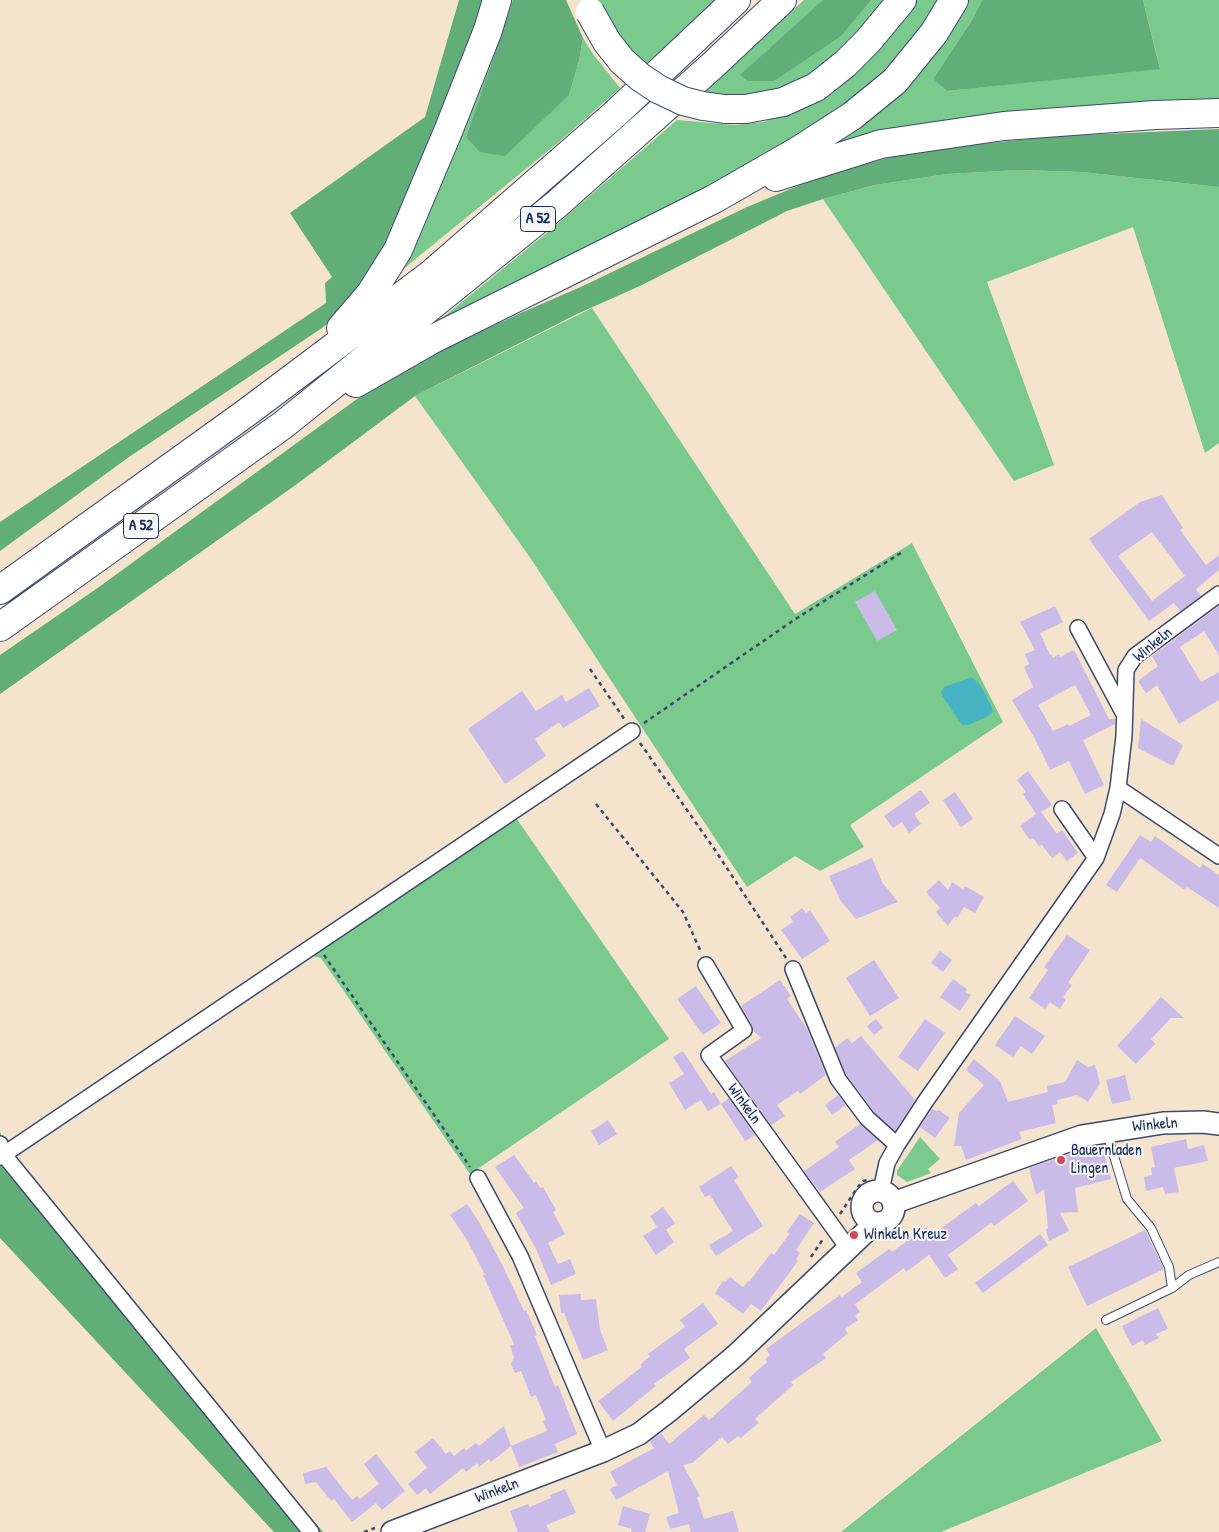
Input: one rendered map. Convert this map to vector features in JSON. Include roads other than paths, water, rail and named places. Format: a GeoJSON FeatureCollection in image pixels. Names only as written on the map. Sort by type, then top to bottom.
{"type":"FeatureCollection","features":[{"type":"Feature","properties":{"kind":"highway"},"geometry":{"type":"LineString","coordinates":[[304,370],[371,293],[398,250],[449,129],[488,30],[497,0]]}},
{"type":"Feature","properties":{"kind":"highway","name":"A 52"},"geometry":{"type":"LineString","coordinates":[[0,590],[304,370],[430,275],[615,114],[736,0]]}},
{"type":"Feature","properties":{"kind":"highway","name":"A 52"},"geometry":{"type":"LineString","coordinates":[[0,627],[282,425],[557,204],[713,65],[782,0]]}},
{"type":"Feature","properties":{"kind":"highway"},"geometry":{"type":"LineString","coordinates":[[588,6],[607,42],[622,61],[640,77],[658,89],[702,106],[746,110],[783,102],[816,87],[845,64],[868,41],[902,0]]}},
{"type":"Feature","properties":{"kind":"highway"},"geometry":{"type":"LineString","coordinates":[[282,425],[432,340],[714,199],[812,142],[852,116],[895,81],[934,33],[954,0]]}},
{"type":"Feature","properties":{"kind":"highway"},"geometry":{"type":"LineString","coordinates":[[714,199],[802,168],[881,144],[1004,126],[1155,115],[1219,113]]}},
{"type":"Feature","properties":{"kind":"street","name":"Winkeln"},"geometry":{"type":"LineString","coordinates":[[392,1532],[603,1451],[639,1434],[669,1412],[736,1354],[875,1223],[884,1222],[889,1218],[894,1210],[887,1197],[887,1163],[897,1145],[1096,858],[1112,814],[1118,788],[1124,736],[1126,670],[1135,656],[1219,594]]}},
{"type":"Feature","properties":{"kind":"street"},"geometry":{"type":"LineString","coordinates":[[1078,628],[1125,715]]}},
{"type":"Feature","properties":{"kind":"street"},"geometry":{"type":"LineString","coordinates":[[311,1532],[1,1152],[316,944],[632,731]]}},
{"type":"Feature","properties":{"kind":"street"},"geometry":{"type":"LineString","coordinates":[[1118,788],[1219,856]]}},
{"type":"Feature","properties":{"kind":"street"},"geometry":{"type":"LineString","coordinates":[[1062,809],[1096,858]]}},
{"type":"Feature","properties":{"kind":"street","name":"Winkeln"},"geometry":{"type":"LineString","coordinates":[[706,965],[744,1030],[708,1055],[848,1248]]}},
{"type":"Feature","properties":{"kind":"street"},"geometry":{"type":"LineString","coordinates":[[793,969],[838,1079],[867,1118],[897,1145]]}},
{"type":"Feature","properties":{"kind":"street","name":"Winkeln"},"geometry":{"type":"LineString","coordinates":[[887,1197],[1082,1136],[1163,1123],[1202,1122],[1219,1124]]}},
{"type":"Feature","properties":{"kind":"street"},"geometry":{"type":"LineString","coordinates":[[478,1178],[520,1256],[603,1451]]}},
{"type":"Feature","properties":{"kind":"lane"},"geometry":{"type":"LineString","coordinates":[[1107,1131],[1127,1199],[1152,1228],[1169,1266],[1172,1288]]}},
{"type":"Feature","properties":{"kind":"lane"},"geometry":{"type":"LineString","coordinates":[[1106,1320],[1172,1288],[1189,1275],[1219,1262]]}},
{"type":"Feature","properties":{"kind":"water"},"geometry":{"type":"Polygon","coordinates":[[[972,677],[980,685],[993,712],[987,717],[969,725],[962,725],[941,692],[944,687],[972,677]]]}},
{"type":"Feature","properties":{"kind":"place","name":"Bauernladen Lingen"},"geometry":{"type":"Point","coordinates":[1061,1160]}},
{"type":"Feature","properties":{"kind":"place","name":"Winkeln Kreuz"},"geometry":{"type":"Point","coordinates":[854,1235]}}]}
